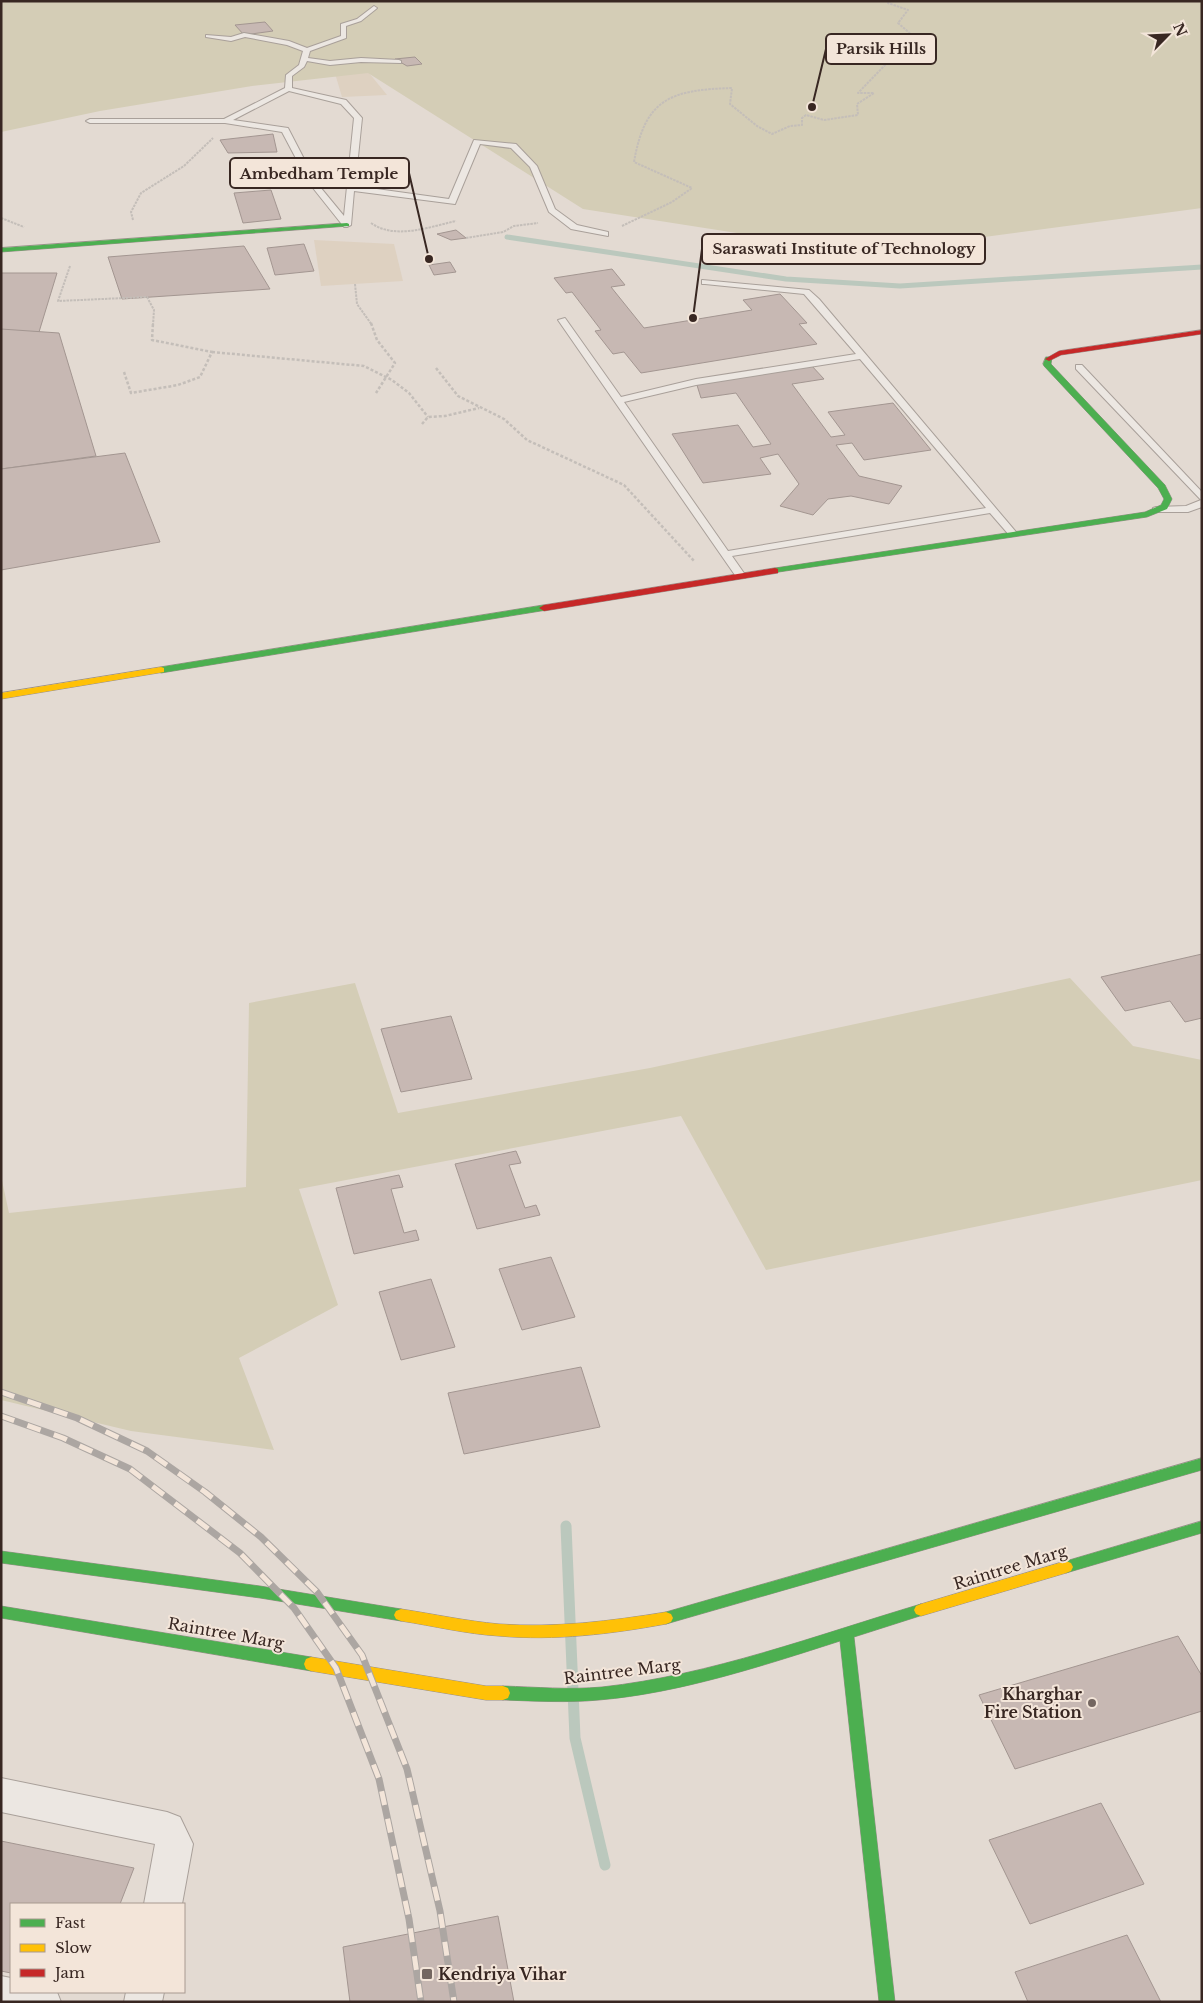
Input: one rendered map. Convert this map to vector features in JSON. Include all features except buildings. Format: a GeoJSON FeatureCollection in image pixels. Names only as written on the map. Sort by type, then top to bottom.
{"type":"FeatureCollection","features":[{"type":"Feature","properties":{"kind":"street"},"geometry":{"type":"LineString","coordinates":[[1,250],[347,225]]}},
{"type":"Feature","properties":{"kind":"street"},"geometry":{"type":"LineString","coordinates":[[1,696],[741,576],[1147,514],[1164,507],[1168,499],[1162,487],[1046,364],[1047,360],[1059,353],[1202,332]]}},
{"type":"Feature","properties":{"kind":"street"},"geometry":{"type":"LineString","coordinates":[[1,1557],[260,1592],[498,1630],[533,1632],[584,1630],[671,1617],[1202,1464]]}},
{"type":"Feature","properties":{"kind":"street","name":"Raintree Marg"},"geometry":{"type":"LineString","coordinates":[[1,1612],[486,1693],[530,1696],[612,1692],[692,1678],[1202,1527]]}},
{"type":"Feature","properties":{"kind":"street"},"geometry":{"type":"LineString","coordinates":[[846,1633],[887,2002]]}},
{"type":"Feature","properties":{"kind":"street"},"geometry":{"type":"LineString","coordinates":[[1,1795],[167,1829],[175,1844],[163,1903]]}},
{"type":"Feature","properties":{"kind":"street"},"geometry":{"type":"LineString","coordinates":[[1,1995],[42,2002]]}},
{"type":"Feature","properties":{"kind":"lane"},"geometry":{"type":"LineString","coordinates":[[208,36],[227,39],[239,38],[244,35],[289,43],[307,50],[344,37],[344,25],[359,20],[374,8]]}},
{"type":"Feature","properties":{"kind":"lane"},"geometry":{"type":"LineString","coordinates":[[288,89],[290,75],[302,66],[307,50]]}},
{"type":"Feature","properties":{"kind":"lane"},"geometry":{"type":"LineString","coordinates":[[304,60],[330,63],[362,60],[399,62]]}},
{"type":"Feature","properties":{"kind":"lane"},"geometry":{"type":"LineString","coordinates":[[225,121],[288,89],[343,102],[358,118],[347,225]]}},
{"type":"Feature","properties":{"kind":"lane"},"geometry":{"type":"LineString","coordinates":[[90,121],[225,121],[285,130],[313,183],[347,225]]}},
{"type":"Feature","properties":{"kind":"lane"},"geometry":{"type":"LineString","coordinates":[[351,188],[452,202],[477,142],[513,146],[533,166],[552,210],[574,227],[606,234]]}},
{"type":"Feature","properties":{"kind":"lane"},"geometry":{"type":"LineString","coordinates":[[705,282],[806,292],[816,301],[1013,534]]}},
{"type":"Feature","properties":{"kind":"lane"},"geometry":{"type":"LineString","coordinates":[[562,320],[741,576]]}},
{"type":"Feature","properties":{"kind":"lane"},"geometry":{"type":"LineString","coordinates":[[617,400],[696,382],[862,356]]}},
{"type":"Feature","properties":{"kind":"lane"},"geometry":{"type":"LineString","coordinates":[[1079,367],[1202,498]]}},
{"type":"Feature","properties":{"kind":"lane"},"geometry":{"type":"LineString","coordinates":[[1156,510],[1188,509],[1202,503]]}},
{"type":"Feature","properties":{"kind":"lane"},"geometry":{"type":"LineString","coordinates":[[727,554],[992,510]]}},
{"type":"Feature","properties":{"kind":"path"},"geometry":{"type":"LineString","coordinates":[[606,234],[672,202],[692,188],[634,162],[643,127],[662,101],[694,90],[732,88],[730,104],[757,126],[772,134],[790,126],[802,125],[802,118],[806,115],[824,120],[858,115],[857,104],[874,93],[858,93],[876,72],[890,61],[901,44],[913,36],[898,23],[908,10],[888,3],[891,1]]}},
{"type":"Feature","properties":{"kind":"path"},"geometry":{"type":"LineString","coordinates":[[125,241],[136,229],[131,212],[141,193],[184,166],[208,144],[225,121]]}},
{"type":"Feature","properties":{"kind":"path"},"geometry":{"type":"LineString","coordinates":[[349,203],[362,210],[369,221],[381,230],[410,231],[457,221],[452,202]]}},
{"type":"Feature","properties":{"kind":"path"},"geometry":{"type":"LineString","coordinates":[[466,238],[503,232],[514,226],[565,220]]}},
{"type":"Feature","properties":{"kind":"path"},"geometry":{"type":"LineString","coordinates":[[77,245],[58,301],[147,298],[154,310],[152,340],[212,352],[364,366],[386,376],[422,404],[428,417]]}},
{"type":"Feature","properties":{"kind":"path"},"geometry":{"type":"LineString","coordinates":[[355,284],[357,304],[372,325],[377,340],[395,363],[376,392]]}},
{"type":"Feature","properties":{"kind":"path"},"geometry":{"type":"LineString","coordinates":[[124,372],[131,393],[178,385],[200,378],[212,352]]}},
{"type":"Feature","properties":{"kind":"path"},"geometry":{"type":"LineString","coordinates":[[436,368],[458,396],[504,419],[527,440],[624,485],[694,561],[691,584]]}},
{"type":"Feature","properties":{"kind":"path"},"geometry":{"type":"LineString","coordinates":[[422,424],[428,417],[445,416],[479,408]]}},
{"type":"Feature","properties":{"kind":"shaded area"},"geometry":{"type":"Polygon","coordinates":[[[1,1],[1202,1],[1202,208],[864,253],[583,209],[368,73],[252,86],[100,111],[1,132],[1,1]]]}},
{"type":"Feature","properties":{"kind":"shaded area"},"geometry":{"type":"Polygon","coordinates":[[[356,57],[387,95],[342,97],[334,70],[356,57]]]}},
{"type":"Feature","properties":{"kind":"shaded area"},"geometry":{"type":"Polygon","coordinates":[[[314,240],[394,244],[403,281],[321,286],[314,240]]]}},
{"type":"Feature","properties":{"kind":"shaded area"},"geometry":{"type":"Polygon","coordinates":[[[1070,978],[1133,1046],[1202,1060],[1202,1180],[766,1270],[681,1116],[299,1189],[338,1305],[239,1358],[274,1450],[131,1431],[1,1400],[1,1176],[9,1213],[246,1187],[249,1003],[355,983],[398,1113],[650,1068],[1070,978]]]}},
{"type":"Feature","properties":{"kind":"waterway"},"geometry":{"type":"LineString","coordinates":[[507,237],[786,279],[900,286],[1202,267]]}},
{"type":"Feature","properties":{"kind":"waterway"},"geometry":{"type":"LineString","coordinates":[[566,1526],[575,1738],[605,1865]]}},
{"type":"Feature","properties":{"kind":"railway"},"geometry":{"type":"LineString","coordinates":[[1,1392],[77,1418],[147,1451],[205,1492],[261,1537],[317,1592],[362,1655],[407,1769],[440,1911],[454,2002]]}},
{"type":"Feature","properties":{"kind":"railway"},"geometry":{"type":"LineString","coordinates":[[1,1416],[63,1438],[130,1469],[240,1553],[294,1608],[336,1668],[379,1779],[409,1919],[421,2002]]}},
{"type":"Feature","properties":{"kind":"traffic: fast"},"geometry":{"type":"LineString","coordinates":[[1,250],[347,225]]}},
{"type":"Feature","properties":{"kind":"traffic: fast"},"geometry":{"type":"LineString","coordinates":[[775,571],[1147,514],[1164,507],[1168,499],[1162,487],[1047,364],[1049,359]]}},
{"type":"Feature","properties":{"kind":"traffic: fast"},"geometry":{"type":"LineString","coordinates":[[161,670],[544,608]]}},
{"type":"Feature","properties":{"kind":"traffic: fast"},"geometry":{"type":"LineString","coordinates":[[666,1618],[1202,1464]]}},
{"type":"Feature","properties":{"kind":"traffic: fast"},"geometry":{"type":"LineString","coordinates":[[1066,1567],[1202,1527]]}},
{"type":"Feature","properties":{"kind":"traffic: fast"},"geometry":{"type":"LineString","coordinates":[[1,1557],[260,1592],[401,1615]]}},
{"type":"Feature","properties":{"kind":"traffic: fast"},"geometry":{"type":"LineString","coordinates":[[503,1693],[586,1694],[613,1692],[652,1685],[769,1657],[921,1610]]}},
{"type":"Feature","properties":{"kind":"traffic: fast"},"geometry":{"type":"LineString","coordinates":[[1,1612],[311,1664]]}},
{"type":"Feature","properties":{"kind":"traffic: fast"},"geometry":{"type":"LineString","coordinates":[[846,1633],[887,2002]]}},
{"type":"Feature","properties":{"kind":"traffic: slow"},"geometry":{"type":"LineString","coordinates":[[1,696],[161,670]]}},
{"type":"Feature","properties":{"kind":"traffic: slow"},"geometry":{"type":"LineString","coordinates":[[921,1610],[1066,1567]]}},
{"type":"Feature","properties":{"kind":"traffic: slow"},"geometry":{"type":"LineString","coordinates":[[401,1615],[487,1629],[541,1632],[604,1628],[666,1618]]}},
{"type":"Feature","properties":{"kind":"traffic: slow"},"geometry":{"type":"LineString","coordinates":[[311,1664],[486,1693],[503,1693]]}},
{"type":"Feature","properties":{"kind":"traffic: jam"},"geometry":{"type":"LineString","coordinates":[[1049,359],[1059,353],[1202,332]]}},
{"type":"Feature","properties":{"kind":"traffic: jam"},"geometry":{"type":"LineString","coordinates":[[544,608],[775,571]]}},
{"type":"Feature","properties":{"kind":"place","name":"Parsik Hills"},"geometry":{"type":"Point","coordinates":[812,107]}},
{"type":"Feature","properties":{"kind":"place","name":"Ambedham Temple"},"geometry":{"type":"Point","coordinates":[429,259]}},
{"type":"Feature","properties":{"kind":"place","name":"Saraswati Institute of Technology"},"geometry":{"type":"Point","coordinates":[693,318]}},
{"type":"Feature","properties":{"kind":"place","name":"Kharghar Fire Station"},"geometry":{"type":"Point","coordinates":[1092,1703]}},
{"type":"Feature","properties":{"kind":"place","name":"Kendriya Vihar"},"geometry":{"type":"Point","coordinates":[427,1974]}}]}
